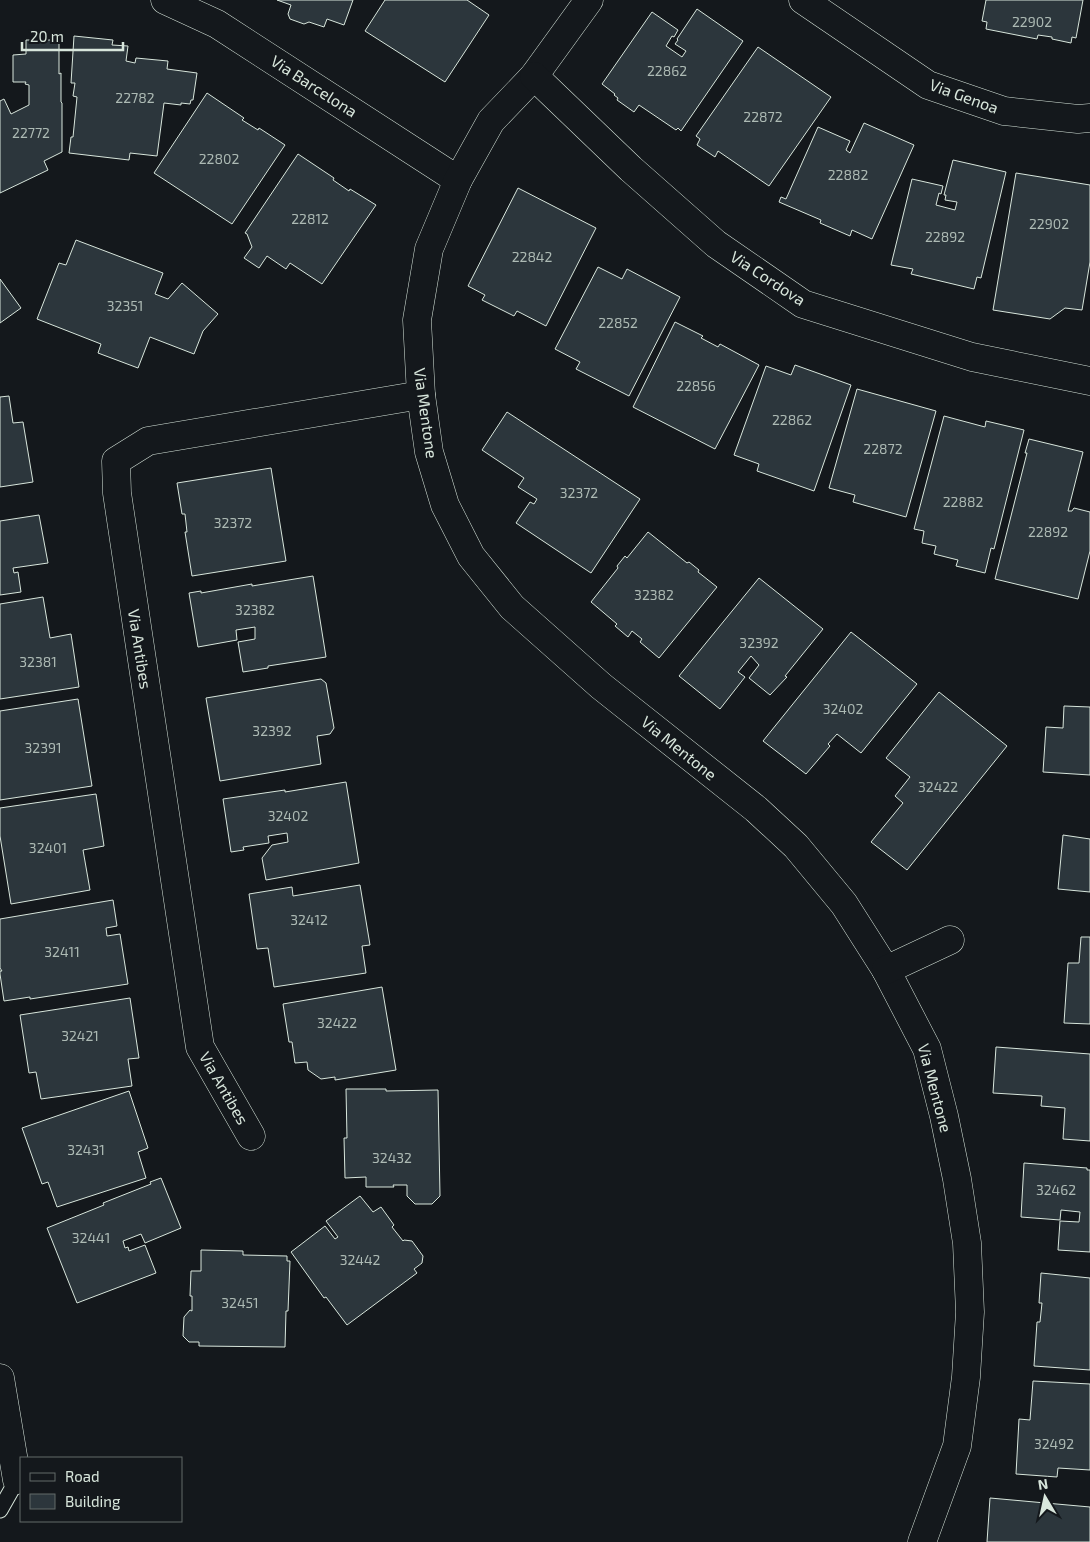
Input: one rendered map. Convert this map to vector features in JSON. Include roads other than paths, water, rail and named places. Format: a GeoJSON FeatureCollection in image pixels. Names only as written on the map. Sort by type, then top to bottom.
{"type":"FeatureCollection","features":[{"type":"Feature","properties":{"kind":"street","name":"Via Barcelona"},"geometry":{"type":"LineString","coordinates":[[165,0],[217,24],[458,180]]}},
{"type":"Feature","properties":{"kind":"street","name":"Via Mentone"},"geometry":{"type":"LineString","coordinates":[[589,0],[534,76],[491,121],[458,180],[429,249],[416,320],[421,395],[429,452],[445,505],[471,556],[512,607],[601,686],[756,809],[796,846],[844,904],[886,970],[927,1049],[957,1179],[967,1243],[970,1312],[966,1377],[957,1446],[922,1542]]}},
{"type":"Feature","properties":{"kind":"street","name":"Via Genoa"},"geometry":{"type":"LineString","coordinates":[[803,0],[928,85],[1004,111],[1078,119],[1090,118]]}},
{"type":"Feature","properties":{"kind":"street","name":"Via Cordova"},"geometry":{"type":"LineString","coordinates":[[534,76],[631,169],[716,244],[803,304],[972,357],[1090,381]]}},
{"type":"Feature","properties":{"kind":"street","name":"Via Antibes"},"geometry":{"type":"LineString","coordinates":[[251,1136],[200,1047],[117,493],[116,461],[148,441],[421,395]]}},
{"type":"Feature","properties":{"kind":"street"},"geometry":{"type":"LineString","coordinates":[[886,970],[950,940]]}},
{"type":"Feature","properties":{"kind":"street"},"geometry":{"type":"LineString","coordinates":[[0,1378],[16,1480]]}},
{"type":"Feature","properties":{"kind":"lane"},"geometry":{"type":"LineString","coordinates":[[0,1510],[16,1480]]}}]}
